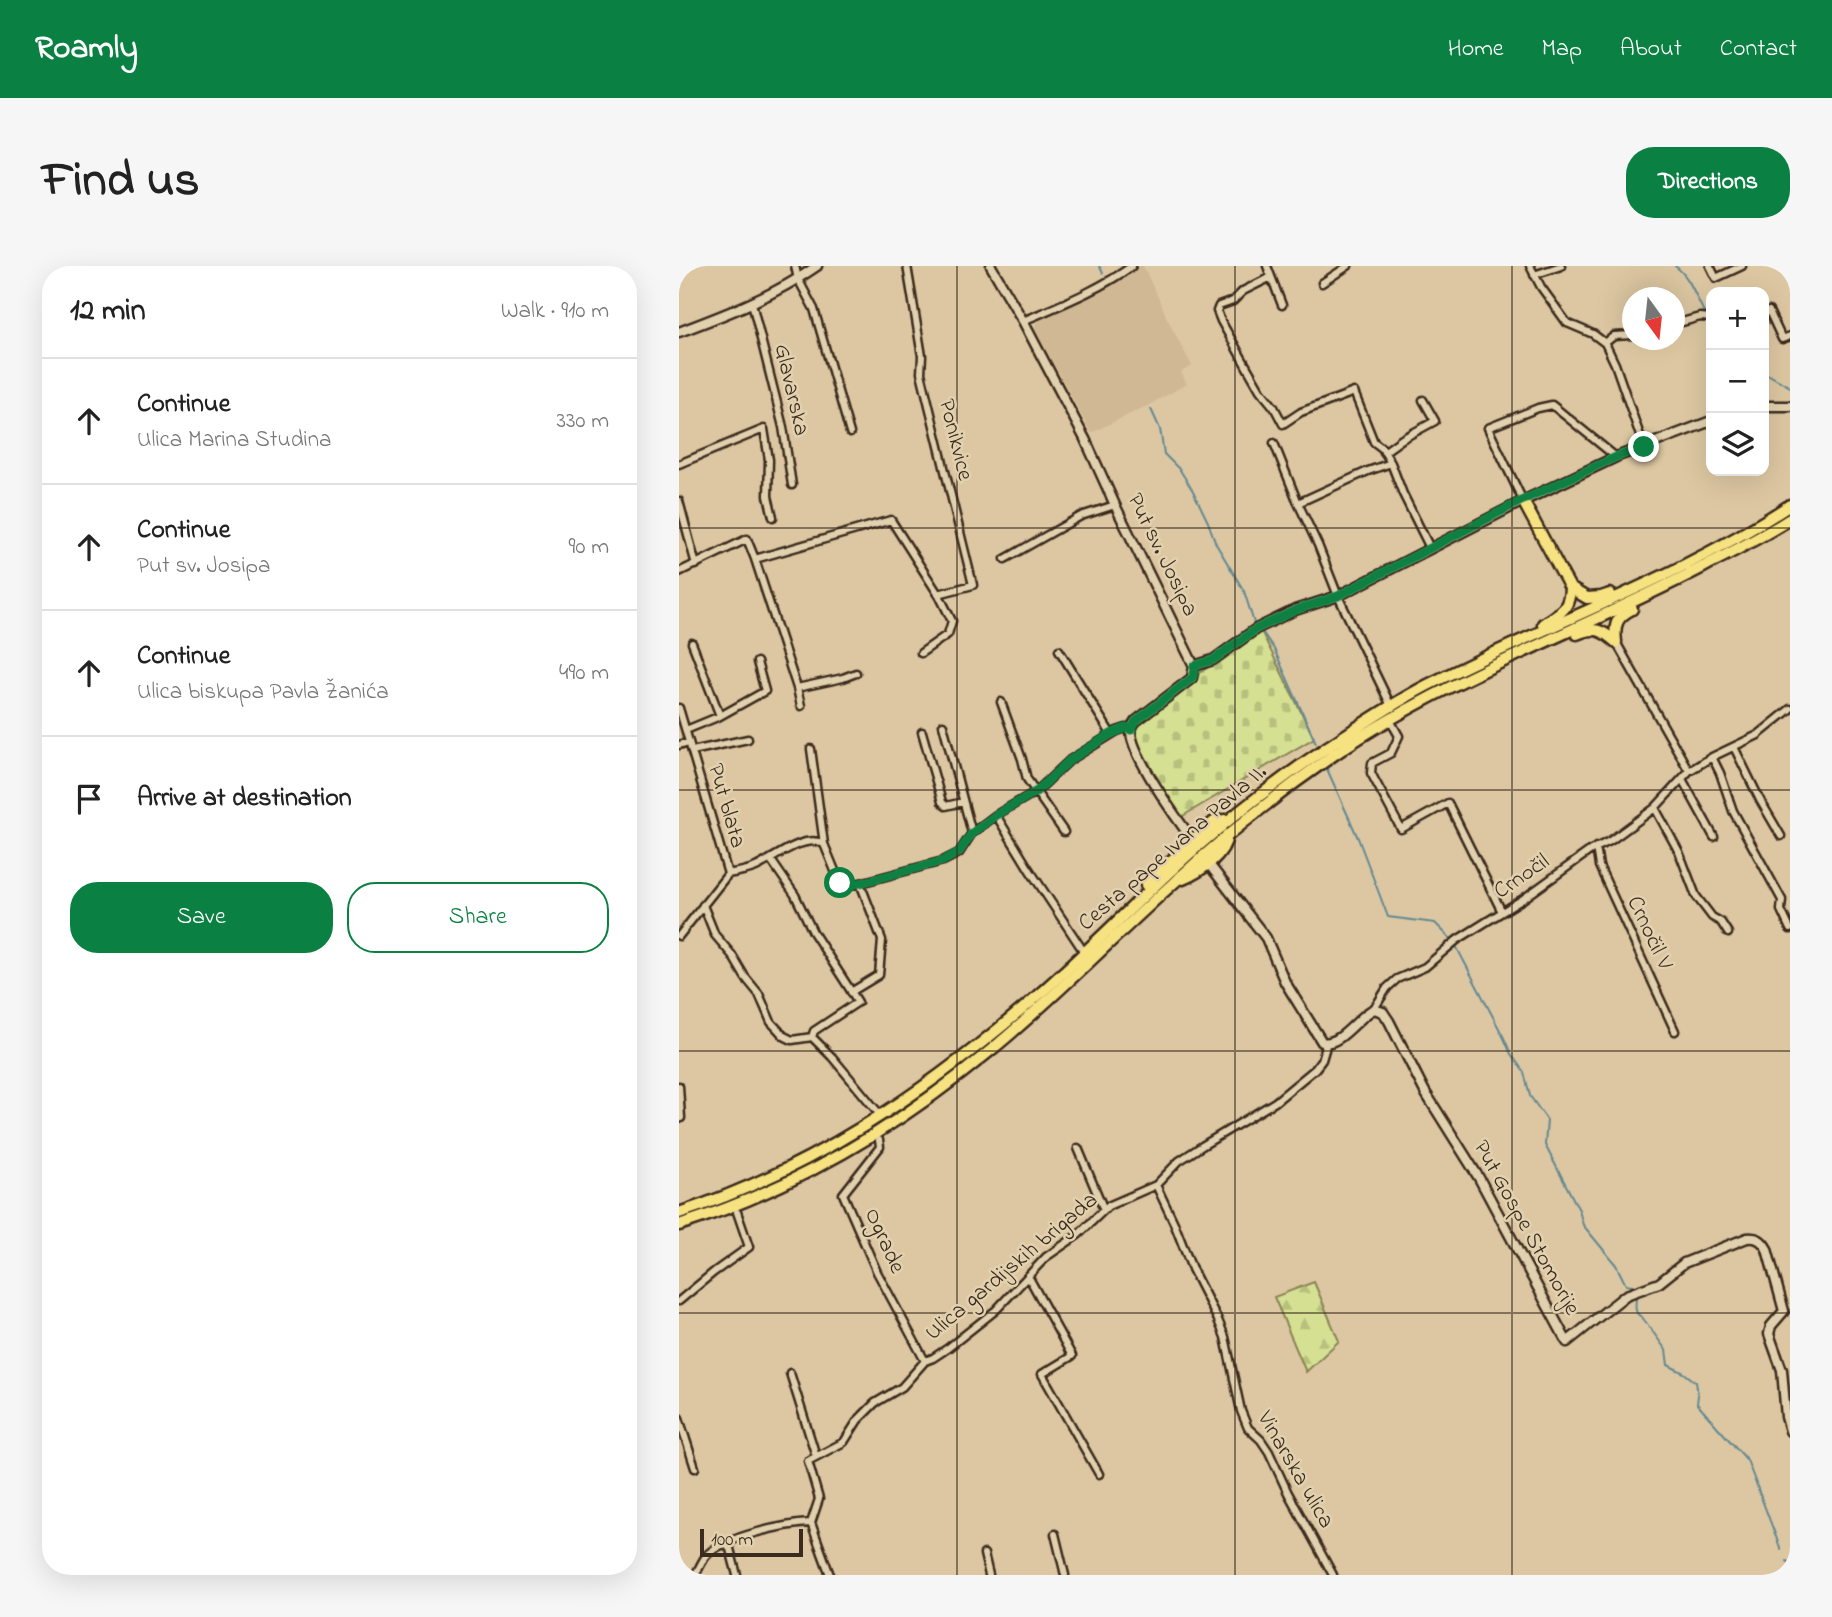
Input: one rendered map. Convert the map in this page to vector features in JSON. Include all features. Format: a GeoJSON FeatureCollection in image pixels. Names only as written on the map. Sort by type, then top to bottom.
{"type":"FeatureCollection","features":[{"type":"Feature","properties":{"kind":"main road"},"geometry":{"type":"LineString","coordinates":[[1523,500],[1570,588],[1594,599],[1627,587],[1637,588]]}},
{"type":"Feature","properties":{"kind":"main road","name":"Cesta pape Ivana Pavla II."},"geometry":{"type":"LineString","coordinates":[[679,1213],[786,1170],[880,1117],[950,1068],[1029,1003],[1229,819],[1291,772],[1391,706],[1441,678],[1716,549],[1790,505]]}},
{"type":"Feature","properties":{"kind":"main road","name":"Cesta pape Ivana Pavla II."},"geometry":{"type":"LineString","coordinates":[[679,1224],[711,1214],[800,1175],[866,1141],[909,1113],[1013,1032],[1227,835],[1334,755],[1429,698],[1652,593],[1790,519]]}},
{"type":"Feature","properties":{"kind":"main road"},"geometry":{"type":"LineString","coordinates":[[1538,632],[1546,622],[1562,612],[1570,588]]}},
{"type":"Feature","properties":{"kind":"main road"},"geometry":{"type":"LineString","coordinates":[[1616,642],[1616,624],[1622,614],[1645,603],[1652,593]]}},
{"type":"Feature","properties":{"kind":"main road"},"geometry":{"type":"LineString","coordinates":[[1556,637],[1570,637],[1588,629],[1598,630],[1616,642]]}},
{"type":"Feature","properties":{"kind":"main road"},"geometry":{"type":"LineString","coordinates":[[1137,903],[1147,884],[1193,840],[1214,822],[1229,819]]}},
{"type":"Feature","properties":{"kind":"main road"},"geometry":{"type":"LineString","coordinates":[[1175,881],[1191,875],[1208,863],[1224,846],[1227,835]]}},
{"type":"Feature","properties":{"kind":"street"},"geometry":{"type":"LineString","coordinates":[[795,266],[798,279],[814,309],[850,433]]}},
{"type":"Feature","properties":{"kind":"street"},"geometry":{"type":"LineString","coordinates":[[679,332],[752,303],[817,266]]}},
{"type":"Feature","properties":{"kind":"street","name":"Ponikvice"},"geometry":{"type":"LineString","coordinates":[[907,266],[922,356],[921,373],[973,585],[938,594]]}},
{"type":"Feature","properties":{"kind":"street","name":"Put sv. Josipa"},"geometry":{"type":"LineString","coordinates":[[991,266],[1085,439],[1194,666]]}},
{"type":"Feature","properties":{"kind":"street"},"geometry":{"type":"LineString","coordinates":[[1023,321],[1074,299],[1132,266]]}},
{"type":"Feature","properties":{"kind":"street"},"geometry":{"type":"LineString","coordinates":[[1266,266],[1282,305]]}},
{"type":"Feature","properties":{"kind":"street"},"geometry":{"type":"LineString","coordinates":[[1322,284],[1347,266]]}},
{"type":"Feature","properties":{"kind":"street"},"geometry":{"type":"LineString","coordinates":[[1530,266],[1541,287],[1567,323],[1593,334],[1605,343],[1644,447]]}},
{"type":"Feature","properties":{"kind":"street"},"geometry":{"type":"LineString","coordinates":[[1534,275],[1561,266]]}},
{"type":"Feature","properties":{"kind":"street"},"geometry":{"type":"LineString","coordinates":[[1710,266],[1716,278],[1742,266]]}},
{"type":"Feature","properties":{"kind":"street"},"geometry":{"type":"LineString","coordinates":[[1787,266],[1790,272]]}},
{"type":"Feature","properties":{"kind":"street"},"geometry":{"type":"LineString","coordinates":[[1271,276],[1243,291],[1233,301],[1219,306],[1217,311],[1257,385],[1283,424],[1301,412],[1354,392],[1374,442],[1391,463],[1430,548]]}},
{"type":"Feature","properties":{"kind":"street","name":"Glavarska"},"geometry":{"type":"LineString","coordinates":[[752,303],[783,427],[792,485]]}},
{"type":"Feature","properties":{"kind":"street"},"geometry":{"type":"LineString","coordinates":[[1769,311],[1782,338],[1790,336]]}},
{"type":"Feature","properties":{"kind":"street"},"geometry":{"type":"LineString","coordinates":[[1685,321],[1706,318]]}},
{"type":"Feature","properties":{"kind":"street"},"geometry":{"type":"LineString","coordinates":[[1605,343],[1614,336],[1622,336]]}},
{"type":"Feature","properties":{"kind":"street"},"geometry":{"type":"LineString","coordinates":[[1384,452],[1435,421],[1423,400]]}},
{"type":"Feature","properties":{"kind":"street"},"geometry":{"type":"LineString","coordinates":[[1523,500],[1489,428],[1552,405],[1616,457]]}},
{"type":"Feature","properties":{"kind":"street"},"geometry":{"type":"LineString","coordinates":[[1769,406],[1790,406]]}},
{"type":"Feature","properties":{"kind":"street"},"geometry":{"type":"LineString","coordinates":[[1193,840],[1142,764],[1131,730],[1136,721],[1192,678],[1194,666],[1213,660],[1256,629],[1296,610],[1338,596],[1523,500],[1616,457],[1706,423]]}},
{"type":"Feature","properties":{"kind":"street"},"geometry":{"type":"LineString","coordinates":[[679,464],[764,429],[769,460],[768,496],[773,517]]}},
{"type":"Feature","properties":{"kind":"street"},"geometry":{"type":"LineString","coordinates":[[1274,443],[1338,596],[1391,706]]}},
{"type":"Feature","properties":{"kind":"street"},"geometry":{"type":"LineString","coordinates":[[1298,503],[1391,463]]}},
{"type":"Feature","properties":{"kind":"street"},"geometry":{"type":"LineString","coordinates":[[679,501],[696,565]]}},
{"type":"Feature","properties":{"kind":"street"},"geometry":{"type":"LineString","coordinates":[[1005,559],[1081,516],[1115,505]]}},
{"type":"Feature","properties":{"kind":"street"},"geometry":{"type":"LineString","coordinates":[[755,559],[891,520],[953,621],[948,634],[921,653]]}},
{"type":"Feature","properties":{"kind":"street"},"geometry":{"type":"LineString","coordinates":[[679,572],[747,539],[801,706]]}},
{"type":"Feature","properties":{"kind":"street"},"geometry":{"type":"LineString","coordinates":[[1616,642],[1689,771]]}},
{"type":"Feature","properties":{"kind":"street"},"geometry":{"type":"LineString","coordinates":[[692,643],[720,716]]}},
{"type":"Feature","properties":{"kind":"street"},"geometry":{"type":"LineString","coordinates":[[1059,650],[1111,734]]}},
{"type":"Feature","properties":{"kind":"street"},"geometry":{"type":"LineString","coordinates":[[683,727],[720,716],[765,691],[757,662]]}},
{"type":"Feature","properties":{"kind":"street"},"geometry":{"type":"LineString","coordinates":[[797,688],[856,673]]}},
{"type":"Feature","properties":{"kind":"street"},"geometry":{"type":"LineString","coordinates":[[1001,702],[1027,779],[1064,832]]}},
{"type":"Feature","properties":{"kind":"street","name":"Put blata"},"geometry":{"type":"LineString","coordinates":[[679,708],[727,874]]}},
{"type":"Feature","properties":{"kind":"street","name":"Crnočil"},"geometry":{"type":"LineString","coordinates":[[1374,1009],[1387,988],[1397,979],[1425,967],[1457,940],[1523,899],[1596,847],[1610,841],[1655,808],[1689,771],[1758,735],[1790,709]]}},
{"type":"Feature","properties":{"kind":"street"},"geometry":{"type":"LineString","coordinates":[[1390,720],[1399,736],[1391,753],[1372,763],[1371,773],[1401,829],[1448,803],[1502,912]]}},
{"type":"Feature","properties":{"kind":"street"},"geometry":{"type":"LineString","coordinates":[[943,724],[972,833]]}},
{"type":"Feature","properties":{"kind":"street"},"geometry":{"type":"LineString","coordinates":[[811,749],[824,844],[840,883],[844,886],[943,861],[959,852],[972,833],[1037,791],[1070,760],[1111,734],[1126,728],[1131,730]]}},
{"type":"Feature","properties":{"kind":"street"},"geometry":{"type":"LineString","coordinates":[[922,732],[942,802],[946,806],[963,802]]}},
{"type":"Feature","properties":{"kind":"street"},"geometry":{"type":"LineString","coordinates":[[692,751],[748,739]]}},
{"type":"Feature","properties":{"kind":"street"},"geometry":{"type":"LineString","coordinates":[[679,746],[689,742]]}},
{"type":"Feature","properties":{"kind":"street"},"geometry":{"type":"LineString","coordinates":[[1734,747],[1781,836]]}},
{"type":"Feature","properties":{"kind":"street"},"geometry":{"type":"LineString","coordinates":[[1712,757],[1733,811],[1782,900],[1781,910],[1790,929]]}},
{"type":"Feature","properties":{"kind":"street"},"geometry":{"type":"LineString","coordinates":[[1682,779],[1714,837]]}},
{"type":"Feature","properties":{"kind":"street"},"geometry":{"type":"LineString","coordinates":[[1655,808],[1679,852],[1696,896],[1728,933]]}},
{"type":"Feature","properties":{"kind":"street"},"geometry":{"type":"LineString","coordinates":[[996,815],[1084,952]]}},
{"type":"Feature","properties":{"kind":"street"},"geometry":{"type":"LineString","coordinates":[[679,936],[727,874],[752,869],[798,844],[818,841],[824,844]]}},
{"type":"Feature","properties":{"kind":"street","name":"Crnočil V"},"geometry":{"type":"LineString","coordinates":[[1596,847],[1599,866],[1675,1031]]}},
{"type":"Feature","properties":{"kind":"street"},"geometry":{"type":"LineString","coordinates":[[771,860],[796,895],[813,932],[857,1002],[814,1031],[812,1037]]}},
{"type":"Feature","properties":{"kind":"street"},"geometry":{"type":"LineString","coordinates":[[1208,863],[1266,938],[1285,982],[1318,1038],[1326,1044],[1333,1042],[1374,1009]]}},
{"type":"Feature","properties":{"kind":"street"},"geometry":{"type":"LineString","coordinates":[[851,992],[879,975],[882,940],[860,883]]}},
{"type":"Feature","properties":{"kind":"street"},"geometry":{"type":"LineString","coordinates":[[703,905],[715,935],[759,994],[771,1022],[784,1036],[792,1040],[812,1037]]}},
{"type":"Feature","properties":{"kind":"street","name":"Put Gospe Stomorije"},"geometry":{"type":"LineString","coordinates":[[1374,1009],[1383,1012],[1389,1021],[1425,1092],[1479,1178],[1567,1342],[1626,1295],[1658,1283],[1684,1263],[1747,1238],[1758,1238],[1763,1242],[1784,1311],[1771,1326],[1769,1334],[1782,1370],[1788,1400],[1786,1417],[1790,1431]]}},
{"type":"Feature","properties":{"kind":"street"},"geometry":{"type":"LineString","coordinates":[[812,1037],[877,1111]]}},
{"type":"Feature","properties":{"kind":"street","name":"Ulica gardijskih brigada"},"geometry":{"type":"LineString","coordinates":[[816,1456],[844,1442],[858,1420],[902,1387],[925,1361],[948,1348],[996,1310],[1046,1257],[1078,1235],[1108,1206],[1156,1185],[1179,1161],[1275,1102],[1315,1069],[1326,1044]]}},
{"type":"Feature","properties":{"kind":"street"},"geometry":{"type":"LineString","coordinates":[[679,1086],[680,1118]]}},
{"type":"Feature","properties":{"kind":"street","name":"Ograde"},"geometry":{"type":"LineString","coordinates":[[879,1140],[880,1147],[843,1194],[877,1272],[925,1361]]}},
{"type":"Feature","properties":{"kind":"street"},"geometry":{"type":"LineString","coordinates":[[1078,1148],[1104,1210]]}},
{"type":"Feature","properties":{"kind":"street","name":"Vinarska ulica"},"geometry":{"type":"LineString","coordinates":[[1156,1185],[1221,1328],[1248,1428],[1269,1452],[1333,1575]]}},
{"type":"Feature","properties":{"kind":"street"},"geometry":{"type":"LineString","coordinates":[[679,1301],[749,1247],[737,1212]]}},
{"type":"Feature","properties":{"kind":"street"},"geometry":{"type":"LineString","coordinates":[[1028,1276],[1072,1356],[1042,1374],[1099,1474]]}},
{"type":"Feature","properties":{"kind":"street"},"geometry":{"type":"LineString","coordinates":[[790,1373],[816,1456],[808,1461],[819,1499],[811,1523],[830,1575]]}},
{"type":"Feature","properties":{"kind":"street"},"geometry":{"type":"LineString","coordinates":[[679,1418],[695,1468]]}},
{"type":"Feature","properties":{"kind":"street"},"geometry":{"type":"LineString","coordinates":[[695,1575],[706,1556],[729,1541],[795,1524],[811,1523]]}},
{"type":"Feature","properties":{"kind":"street"},"geometry":{"type":"LineString","coordinates":[[1055,1534],[1065,1575]]}},
{"type":"Feature","properties":{"kind":"street"},"geometry":{"type":"LineString","coordinates":[[725,1543],[730,1549],[737,1575]]}},
{"type":"Feature","properties":{"kind":"street"},"geometry":{"type":"LineString","coordinates":[[984,1554],[989,1575]]}},
{"type":"Feature","properties":{"kind":"shaded area"},"geometry":{"type":"Polygon","coordinates":[[[1137,266],[1143,266],[1192,366],[1181,372],[1187,384],[1091,433],[1035,325],[1037,321],[1137,266]]]}},
{"type":"Feature","properties":{"kind":"green space"},"geometry":{"type":"Polygon","coordinates":[[[1261,631],[1314,738],[1181,817],[1148,765],[1134,732],[1141,719],[1204,670],[1261,631]]]}},
{"type":"Feature","properties":{"kind":"green space"},"geometry":{"type":"Polygon","coordinates":[[[1314,1282],[1339,1341],[1306,1372],[1274,1297],[1314,1282]]]}},
{"type":"Feature","properties":{"kind":"waterway"},"geometry":{"type":"LineString","coordinates":[[1099,266],[1103,273]]}},
{"type":"Feature","properties":{"kind":"waterway"},"geometry":{"type":"LineString","coordinates":[[1675,266],[1688,281],[1704,312]]}},
{"type":"Feature","properties":{"kind":"waterway"},"geometry":{"type":"LineString","coordinates":[[1769,375],[1790,387]]}},
{"type":"Feature","properties":{"kind":"waterway"},"geometry":{"type":"LineString","coordinates":[[1151,409],[1160,429],[1164,454],[1180,470],[1193,491],[1216,544],[1244,591],[1254,623]]}},
{"type":"Feature","properties":{"kind":"waterway"},"geometry":{"type":"LineString","coordinates":[[1263,633],[1274,649],[1316,743]]}},
{"type":"Feature","properties":{"kind":"waterway"},"geometry":{"type":"LineString","coordinates":[[1327,769],[1358,838],[1388,917],[1435,923],[1450,938]]}},
{"type":"Feature","properties":{"kind":"waterway"},"geometry":{"type":"LineString","coordinates":[[1456,946],[1511,1054],[1524,1072],[1530,1096],[1547,1120],[1545,1145],[1579,1210],[1583,1225],[1616,1265],[1626,1285],[1632,1286]]}},
{"type":"Feature","properties":{"kind":"waterway"},"geometry":{"type":"LineString","coordinates":[[1636,1296],[1637,1314],[1666,1350],[1668,1365],[1696,1382],[1697,1404],[1747,1460],[1781,1550]]}},
{"type":"Feature","properties":{"kind":"waterway"},"geometry":{"type":"LineString","coordinates":[[1787,1561],[1790,1564]]}},
{"type":"Feature","properties":{"kind":"route"},"geometry":{"type":"LineString","coordinates":[[840,883],[844,886],[860,883],[943,861],[959,852],[972,833],[1037,791],[1070,760],[1117,731],[1126,728],[1131,730],[1136,721],[1192,678],[1194,666],[1213,660],[1256,629],[1296,610],[1338,596],[1523,500],[1644,447]]}}]}
